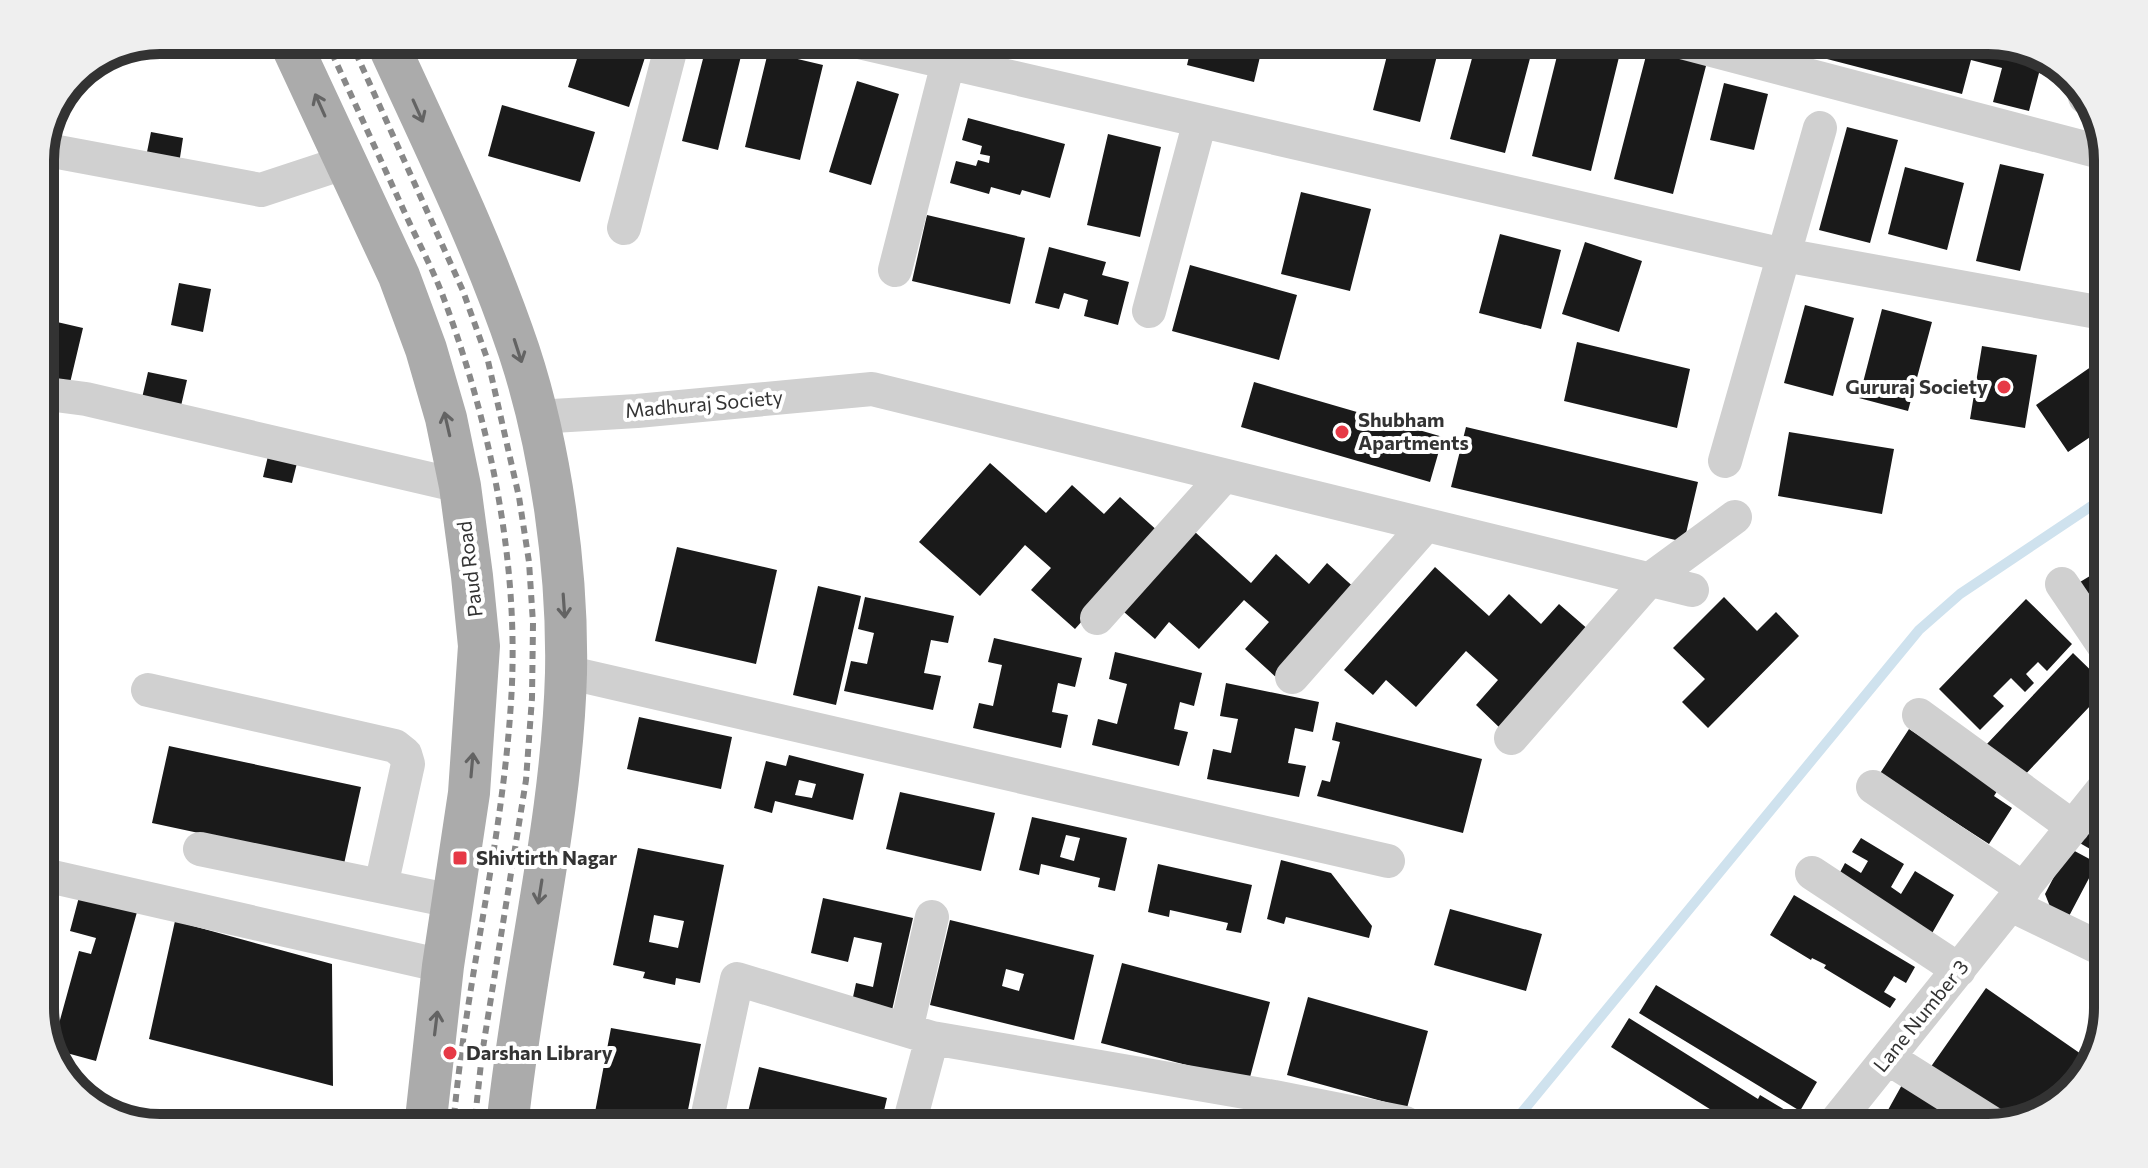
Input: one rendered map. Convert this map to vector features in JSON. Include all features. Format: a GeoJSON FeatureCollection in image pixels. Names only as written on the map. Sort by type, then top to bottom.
{"type":"FeatureCollection","features":[{"type":"Feature","properties":{"kind":"main road","name":"Paud Road"},"geometry":{"type":"LineString","coordinates":[[296,54],[399,276],[426,349],[446,418],[460,486],[479,646],[469,793],[443,966],[427,1114]]}},
{"type":"Feature","properties":{"kind":"main road"},"geometry":{"type":"LineString","coordinates":[[392,54],[492,278],[520,354],[551,489],[561,556],[566,672],[557,783],[514,1059],[508,1114]]}},
{"type":"Feature","properties":{"kind":"street"},"geometry":{"type":"LineString","coordinates":[[624,228],[669,54]]}},
{"type":"Feature","properties":{"kind":"street"},"geometry":{"type":"LineString","coordinates":[[910,54],[1784,255],[2094,311]]}},
{"type":"Feature","properties":{"kind":"street"},"geometry":{"type":"LineString","coordinates":[[1727,54],[2094,150]]}},
{"type":"Feature","properties":{"kind":"street"},"geometry":{"type":"LineString","coordinates":[[895,270],[948,63]]}},
{"type":"Feature","properties":{"kind":"street"},"geometry":{"type":"LineString","coordinates":[[1149,311],[1200,121]]}},
{"type":"Feature","properties":{"kind":"street"},"geometry":{"type":"LineString","coordinates":[[1725,461],[1820,128]]}},
{"type":"Feature","properties":{"kind":"street"},"geometry":{"type":"LineString","coordinates":[[54,151],[261,190],[346,162]]}},
{"type":"Feature","properties":{"kind":"street","name":"Madhuraj Society"},"geometry":{"type":"LineString","coordinates":[[536,417],[637,411],[872,389],[1692,590]]}},
{"type":"Feature","properties":{"kind":"street"},"geometry":{"type":"LineString","coordinates":[[54,395],[86,399],[460,486]]}},
{"type":"Feature","properties":{"kind":"street"},"geometry":{"type":"LineString","coordinates":[[1097,618],[1224,476]]}},
{"type":"Feature","properties":{"kind":"street"},"geometry":{"type":"LineString","coordinates":[[1511,738],[1649,580],[1735,517]]}},
{"type":"Feature","properties":{"kind":"street"},"geometry":{"type":"LineString","coordinates":[[1292,677],[1425,526]]}},
{"type":"Feature","properties":{"kind":"street"},"geometry":{"type":"LineString","coordinates":[[2062,584],[2094,631]]}},
{"type":"Feature","properties":{"kind":"street"},"geometry":{"type":"LineString","coordinates":[[566,672],[1388,861]]}},
{"type":"Feature","properties":{"kind":"street"},"geometry":{"type":"LineString","coordinates":[[148,690],[395,746],[405,754],[408,764],[381,886]]}},
{"type":"Feature","properties":{"kind":"street"},"geometry":{"type":"LineString","coordinates":[[1919,715],[2073,827]]}},
{"type":"Feature","properties":{"kind":"street"},"geometry":{"type":"LineString","coordinates":[[1873,787],[2018,897],[2094,943]]}},
{"type":"Feature","properties":{"kind":"street","name":"Lane Number 3"},"geometry":{"type":"LineString","coordinates":[[1847,1114],[1888,1058],[2073,827],[2094,806]]}},
{"type":"Feature","properties":{"kind":"street"},"geometry":{"type":"LineString","coordinates":[[200,849],[452,901]]}},
{"type":"Feature","properties":{"kind":"street"},"geometry":{"type":"LineString","coordinates":[[1812,873],[1959,970]]}},
{"type":"Feature","properties":{"kind":"street"},"geometry":{"type":"LineString","coordinates":[[54,877],[443,966]]}},
{"type":"Feature","properties":{"kind":"street"},"geometry":{"type":"LineString","coordinates":[[910,1114],[932,917]]}},
{"type":"Feature","properties":{"kind":"street"},"geometry":{"type":"LineString","coordinates":[[708,1114],[737,979],[919,1034],[1272,1112],[1296,1114]]}},
{"type":"Feature","properties":{"kind":"street"},"geometry":{"type":"LineString","coordinates":[[1888,1058],[1977,1114]]}},
{"type":"Feature","properties":{"kind":"building"},"geometry":{"type":"Polygon","coordinates":[[[579,54],[646,54],[629,107],[568,87],[579,54]]]}},
{"type":"Feature","properties":{"kind":"building"},"geometry":{"type":"Polygon","coordinates":[[[704,54],[741,56],[718,150],[682,141],[704,54]]]}},
{"type":"Feature","properties":{"kind":"building"},"geometry":{"type":"Polygon","coordinates":[[[768,54],[823,65],[800,160],[745,147],[768,54]]]}},
{"type":"Feature","properties":{"kind":"building"},"geometry":{"type":"Polygon","coordinates":[[[1190,54],[1261,54],[1254,82],[1187,65],[1190,54]]]}},
{"type":"Feature","properties":{"kind":"building"},"geometry":{"type":"Polygon","coordinates":[[[1387,54],[1437,54],[1420,122],[1373,110],[1387,54]]]}},
{"type":"Feature","properties":{"kind":"building"},"geometry":{"type":"Polygon","coordinates":[[[1473,54],[1531,54],[1505,153],[1450,139],[1473,54]]]}},
{"type":"Feature","properties":{"kind":"building"},"geometry":{"type":"Polygon","coordinates":[[[1558,54],[1620,54],[1591,171],[1532,156],[1558,54]]]}},
{"type":"Feature","properties":{"kind":"building"},"geometry":{"type":"Polygon","coordinates":[[[1646,54],[1673,54],[1707,62],[1673,194],[1614,179],[1646,54]]]}},
{"type":"Feature","properties":{"kind":"building"},"geometry":{"type":"Polygon","coordinates":[[[1828,54],[2002,55],[2035,65],[2053,76],[2039,73],[2029,111],[1993,102],[2002,68],[1971,60],[1962,94],[1827,59],[1828,54]]]}},
{"type":"Feature","properties":{"kind":"building"},"geometry":{"type":"Polygon","coordinates":[[[857,81],[899,94],[871,185],[829,172],[857,81]]]}},
{"type":"Feature","properties":{"kind":"building"},"geometry":{"type":"Polygon","coordinates":[[[1724,83],[1768,94],[1754,150],[1710,140],[1724,83]]]}},
{"type":"Feature","properties":{"kind":"building"},"geometry":{"type":"Polygon","coordinates":[[[502,105],[595,132],[580,182],[488,156],[502,105]]]}},
{"type":"Feature","properties":{"kind":"building"},"geometry":{"type":"Polygon","coordinates":[[[968,118],[1065,144],[1050,198],[1022,190],[1020,195],[991,187],[989,194],[950,183],[956,161],[976,166],[978,160],[989,163],[990,156],[980,154],[982,146],[962,140],[968,118]]]}},
{"type":"Feature","properties":{"kind":"building"},"geometry":{"type":"Polygon","coordinates":[[[1847,127],[1898,140],[1870,243],[1819,230],[1847,127]]]}},
{"type":"Feature","properties":{"kind":"building"},"geometry":{"type":"Polygon","coordinates":[[[151,132],[183,138],[179,164],[146,157],[151,132]]]}},
{"type":"Feature","properties":{"kind":"building"},"geometry":{"type":"Polygon","coordinates":[[[1108,134],[1161,147],[1140,237],[1087,225],[1108,134]]]}},
{"type":"Feature","properties":{"kind":"building"},"geometry":{"type":"Polygon","coordinates":[[[2000,164],[2044,174],[2020,271],[1976,261],[2000,164]]]}},
{"type":"Feature","properties":{"kind":"building"},"geometry":{"type":"Polygon","coordinates":[[[1905,167],[1964,183],[1947,250],[1888,234],[1905,167]]]}},
{"type":"Feature","properties":{"kind":"building"},"geometry":{"type":"Polygon","coordinates":[[[1301,192],[1371,209],[1350,291],[1281,274],[1301,192]]]}},
{"type":"Feature","properties":{"kind":"building"},"geometry":{"type":"Polygon","coordinates":[[[927,215],[1025,238],[1010,304],[912,281],[927,215]]]}},
{"type":"Feature","properties":{"kind":"building"},"geometry":{"type":"Polygon","coordinates":[[[1500,234],[1561,250],[1541,329],[1479,313],[1500,234]]]}},
{"type":"Feature","properties":{"kind":"building"},"geometry":{"type":"Polygon","coordinates":[[[1585,242],[1642,261],[1619,332],[1562,314],[1585,242]]]}},
{"type":"Feature","properties":{"kind":"building"},"geometry":{"type":"Polygon","coordinates":[[[1049,247],[1106,262],[1102,275],[1129,282],[1118,325],[1084,316],[1088,300],[1064,293],[1059,309],[1035,303],[1049,247]]]}},
{"type":"Feature","properties":{"kind":"building"},"geometry":{"type":"Polygon","coordinates":[[[1190,265],[1297,295],[1279,360],[1172,331],[1190,265]]]}},
{"type":"Feature","properties":{"kind":"building"},"geometry":{"type":"Polygon","coordinates":[[[179,283],[211,289],[203,332],[171,325],[179,283]]]}},
{"type":"Feature","properties":{"kind":"building"},"geometry":{"type":"Polygon","coordinates":[[[1805,305],[1854,318],[1833,396],[1784,383],[1805,305]]]}},
{"type":"Feature","properties":{"kind":"building"},"geometry":{"type":"Polygon","coordinates":[[[1882,309],[1932,322],[1908,411],[1859,398],[1882,309]]]}},
{"type":"Feature","properties":{"kind":"building"},"geometry":{"type":"Polygon","coordinates":[[[57,322],[83,328],[70,383],[54,379],[57,322]]]}},
{"type":"Feature","properties":{"kind":"building"},"geometry":{"type":"Polygon","coordinates":[[[1577,342],[1690,369],[1677,428],[1564,401],[1577,342]]]}},
{"type":"Feature","properties":{"kind":"building","name":"Gururaj Society"},"geometry":{"type":"Polygon","coordinates":[[[1982,346],[2037,355],[2025,428],[1970,419],[1982,346]]]}},
{"type":"Feature","properties":{"kind":"building"},"geometry":{"type":"Polygon","coordinates":[[[2094,365],[2094,434],[2068,452],[2036,405],[2094,365]]]}},
{"type":"Feature","properties":{"kind":"building"},"geometry":{"type":"Polygon","coordinates":[[[148,372],[187,380],[181,406],[142,398],[148,372]]]}},
{"type":"Feature","properties":{"kind":"building","name":"Shubham Apartments"},"geometry":{"type":"Polygon","coordinates":[[[1254,382],[1443,437],[1430,482],[1241,427],[1254,382]]]}},
{"type":"Feature","properties":{"kind":"building"},"geometry":{"type":"Polygon","coordinates":[[[1466,427],[1698,482],[1684,542],[1451,487],[1466,427]]]}},
{"type":"Feature","properties":{"kind":"building"},"geometry":{"type":"Polygon","coordinates":[[[1789,432],[1894,449],[1882,514],[1778,496],[1789,432]]]}},
{"type":"Feature","properties":{"kind":"building"},"geometry":{"type":"Polygon","coordinates":[[[268,456],[297,463],[292,483],[263,477],[268,456]]]}},
{"type":"Feature","properties":{"kind":"building"},"geometry":{"type":"Polygon","coordinates":[[[990,463],[1046,513],[1072,485],[1104,514],[1120,497],[1160,533],[1075,629],[1031,590],[1051,568],[1025,545],[980,596],[919,542],[990,463]]]}},
{"type":"Feature","properties":{"kind":"building"},"geometry":{"type":"Polygon","coordinates":[[[1195,532],[1251,583],[1276,554],[1309,584],[1327,563],[1358,591],[1279,680],[1245,649],[1269,622],[1244,600],[1199,649],[1169,622],[1155,639],[1124,612],[1195,532]]]}},
{"type":"Feature","properties":{"kind":"building"},"geometry":{"type":"Polygon","coordinates":[[[677,547],[777,570],[756,664],[655,641],[677,547]]]}},
{"type":"Feature","properties":{"kind":"building"},"geometry":{"type":"Polygon","coordinates":[[[1435,567],[1489,616],[1509,594],[1541,624],[1559,604],[1590,631],[1502,730],[1476,705],[1498,680],[1466,651],[1416,707],[1386,680],[1373,695],[1344,670],[1435,567]]]}},
{"type":"Feature","properties":{"kind":"building"},"geometry":{"type":"Polygon","coordinates":[[[2094,574],[2094,595],[2092,592],[2088,595],[2080,582],[2094,574]]]}},
{"type":"Feature","properties":{"kind":"building"},"geometry":{"type":"Polygon","coordinates":[[[818,586],[861,596],[836,705],[793,695],[818,586]]]}},
{"type":"Feature","properties":{"kind":"building"},"geometry":{"type":"Polygon","coordinates":[[[865,597],[954,616],[948,643],[931,640],[924,673],[941,676],[933,710],[844,691],[851,661],[867,664],[874,633],[858,629],[865,597]]]}},
{"type":"Feature","properties":{"kind":"building"},"geometry":{"type":"Polygon","coordinates":[[[1724,597],[1757,631],[1776,612],[1799,636],[1708,728],[1682,702],[1705,679],[1673,648],[1724,597]]]}},
{"type":"Feature","properties":{"kind":"building"},"geometry":{"type":"Polygon","coordinates":[[[2026,599],[2072,644],[2047,671],[2038,662],[2026,674],[2034,683],[2025,692],[2011,678],[1993,696],[2004,706],[1980,730],[1939,689],[2026,599]]]}},
{"type":"Feature","properties":{"kind":"building"},"geometry":{"type":"Polygon","coordinates":[[[994,638],[1082,658],[1075,687],[1058,683],[1052,712],[1068,715],[1061,748],[973,728],[979,703],[993,706],[1002,665],[988,662],[994,638]]]}},
{"type":"Feature","properties":{"kind":"building"},"geometry":{"type":"Polygon","coordinates":[[[1115,652],[1202,673],[1194,706],[1180,702],[1174,729],[1188,732],[1179,766],[1092,745],[1098,719],[1117,724],[1127,684],[1109,679],[1115,652]]]}},
{"type":"Feature","properties":{"kind":"building"},"geometry":{"type":"Polygon","coordinates":[[[2073,653],[2094,673],[2094,702],[2021,779],[1986,745],[2073,653]]]}},
{"type":"Feature","properties":{"kind":"building"},"geometry":{"type":"Polygon","coordinates":[[[1226,683],[1319,702],[1313,732],[1295,728],[1288,763],[1306,766],[1299,797],[1207,779],[1213,749],[1231,753],[1238,719],[1220,716],[1226,683]]]}},
{"type":"Feature","properties":{"kind":"building"},"geometry":{"type":"Polygon","coordinates":[[[639,717],[732,737],[721,789],[627,769],[639,717]]]}},
{"type":"Feature","properties":{"kind":"building"},"geometry":{"type":"Polygon","coordinates":[[[1336,722],[1482,759],[1463,833],[1317,796],[1322,780],[1330,782],[1340,742],[1332,740],[1336,722]]]}},
{"type":"Feature","properties":{"kind":"building"},"geometry":{"type":"Polygon","coordinates":[[[1909,729],[1999,788],[1994,796],[2012,808],[1989,844],[1924,802],[1875,781],[1909,729]]]}},
{"type":"Feature","properties":{"kind":"building"},"geometry":{"type":"Polygon","coordinates":[[[169,746],[361,787],[344,864],[152,823],[169,746]]]}},
{"type":"Feature","properties":{"kind":"building"},"geometry":{"type":"Polygon","coordinates":[[[789,755],[864,774],[853,820],[775,801],[772,813],[754,808],[766,761],[786,766],[789,755]],[[799,780],[795,795],[812,798],[816,784],[799,780]]]}},
{"type":"Feature","properties":{"kind":"building"},"geometry":{"type":"Polygon","coordinates":[[[900,792],[995,813],[981,871],[886,849],[900,792]]]}},
{"type":"Feature","properties":{"kind":"building"},"geometry":{"type":"Polygon","coordinates":[[[2094,812],[2094,851],[2078,842],[2094,812]]]}},
{"type":"Feature","properties":{"kind":"building"},"geometry":{"type":"Polygon","coordinates":[[[1032,817],[1127,838],[1115,891],[1098,887],[1100,878],[1041,864],[1039,875],[1019,870],[1032,817]],[[1066,835],[1060,857],[1074,861],[1080,838],[1066,835]]]}},
{"type":"Feature","properties":{"kind":"building"},"geometry":{"type":"Polygon","coordinates":[[[1861,838],[1904,864],[1891,887],[1901,894],[1915,871],[1954,895],[1931,935],[1837,878],[1845,863],[1861,873],[1868,861],[1852,852],[1861,838]]]}},
{"type":"Feature","properties":{"kind":"building"},"geometry":{"type":"Polygon","coordinates":[[[638,848],[724,865],[700,983],[676,978],[675,985],[643,978],[645,972],[613,965],[638,848]],[[654,915],[649,942],[678,948],[684,921],[654,915]]]}},
{"type":"Feature","properties":{"kind":"building"},"geometry":{"type":"Polygon","coordinates":[[[2069,848],[2094,861],[2094,869],[2068,918],[2051,909],[2045,894],[2069,848]]]}},
{"type":"Feature","properties":{"kind":"building"},"geometry":{"type":"Polygon","coordinates":[[[1281,860],[1331,873],[1372,926],[1369,938],[1286,917],[1284,924],[1267,919],[1281,860]]]}},
{"type":"Feature","properties":{"kind":"building"},"geometry":{"type":"Polygon","coordinates":[[[1158,864],[1252,885],[1241,933],[1226,930],[1228,923],[1170,910],[1169,917],[1148,912],[1158,864]]]}},
{"type":"Feature","properties":{"kind":"building"},"geometry":{"type":"Polygon","coordinates":[[[1794,895],[1915,967],[1906,983],[1894,976],[1884,992],[1896,999],[1890,1008],[1824,968],[1826,965],[1811,960],[1770,935],[1794,895]]]}},
{"type":"Feature","properties":{"kind":"building"},"geometry":{"type":"Polygon","coordinates":[[[79,897],[137,912],[96,1061],[64,1052],[57,1032],[79,951],[91,954],[96,938],[70,931],[79,897]]]}},
{"type":"Feature","properties":{"kind":"building"},"geometry":{"type":"Polygon","coordinates":[[[823,898],[913,918],[890,1019],[850,1011],[856,983],[873,987],[882,943],[854,937],[848,962],[811,953],[823,898]]]}},
{"type":"Feature","properties":{"kind":"building"},"geometry":{"type":"Polygon","coordinates":[[[1450,909],[1542,934],[1526,991],[1434,965],[1450,909]]]}},
{"type":"Feature","properties":{"kind":"building"},"geometry":{"type":"Polygon","coordinates":[[[950,920],[1094,955],[1074,1040],[930,1005],[950,920]],[[1006,969],[1002,986],[1019,991],[1024,974],[1006,969]]]}},
{"type":"Feature","properties":{"kind":"building"},"geometry":{"type":"Polygon","coordinates":[[[175,921],[332,964],[333,1086],[149,1039],[175,921]]]}},
{"type":"Feature","properties":{"kind":"building"},"geometry":{"type":"Polygon","coordinates":[[[1122,963],[1270,1002],[1249,1081],[1101,1043],[1122,963]]]}},
{"type":"Feature","properties":{"kind":"building"},"geometry":{"type":"Polygon","coordinates":[[[1656,985],[1817,1082],[1800,1111],[1639,1013],[1656,985]]]}},
{"type":"Feature","properties":{"kind":"building"},"geometry":{"type":"Polygon","coordinates":[[[1986,988],[2083,1055],[2068,1078],[2053,1092],[2029,1106],[2002,1113],[1995,1114],[1930,1068],[1986,988]]]}},
{"type":"Feature","properties":{"kind":"building"},"geometry":{"type":"Polygon","coordinates":[[[1308,997],[1428,1031],[1407,1108],[1287,1075],[1308,997]]]}},
{"type":"Feature","properties":{"kind":"building"},"geometry":{"type":"Polygon","coordinates":[[[1629,1018],[1758,1099],[1760,1095],[1792,1114],[1718,1114],[1611,1047],[1629,1018]]]}},
{"type":"Feature","properties":{"kind":"building"},"geometry":{"type":"Polygon","coordinates":[[[611,1028],[701,1044],[687,1114],[595,1114],[611,1028]]]}},
{"type":"Feature","properties":{"kind":"building"},"geometry":{"type":"Polygon","coordinates":[[[759,1067],[887,1098],[883,1114],[748,1112],[759,1067]]]}},
{"type":"Feature","properties":{"kind":"building"},"geometry":{"type":"Polygon","coordinates":[[[1903,1083],[1959,1114],[1886,1114],[1903,1083]]]}},
{"type":"Feature","properties":{"kind":"waterway"},"geometry":{"type":"LineString","coordinates":[[1521,1114],[1919,630],[1960,594],[2094,504]]}},
{"type":"Feature","properties":{"kind":"railway"},"geometry":{"type":"LineString","coordinates":[[332,54],[430,266],[461,347],[488,447],[506,549],[513,651],[511,702],[500,809],[466,1021],[455,1114]]}},
{"type":"Feature","properties":{"kind":"railway"},"geometry":{"type":"LineString","coordinates":[[356,54],[463,291],[488,361],[519,497],[529,562],[533,623],[532,698],[526,780],[482,1054],[476,1114]]}},
{"type":"Feature","properties":{"kind":"place","name":"Gururaj Society"},"geometry":{"type":"Point","coordinates":[2004,387]}},
{"type":"Feature","properties":{"kind":"place","name":"Shubham Apartments"},"geometry":{"type":"Point","coordinates":[1342,432]}},
{"type":"Feature","properties":{"kind":"place","name":"Shivtirth Nagar"},"geometry":{"type":"Point","coordinates":[460,858]}},
{"type":"Feature","properties":{"kind":"place","name":"Darshan Library"},"geometry":{"type":"Point","coordinates":[450,1053]}}]}
